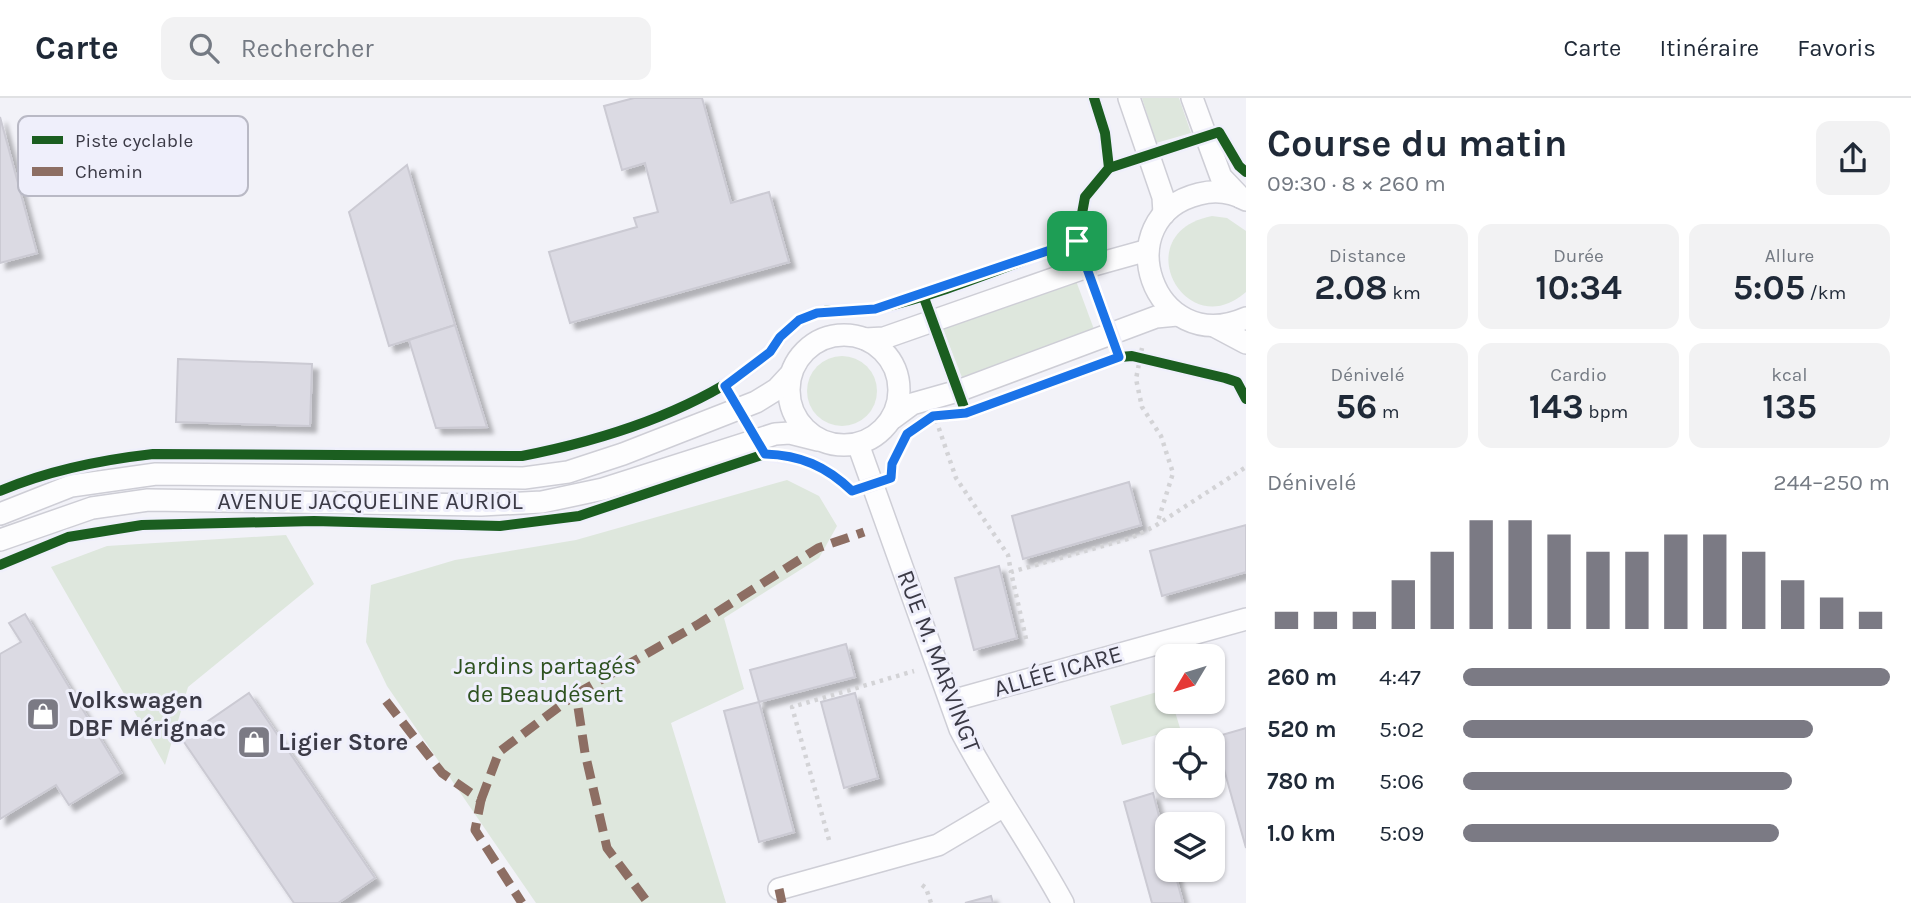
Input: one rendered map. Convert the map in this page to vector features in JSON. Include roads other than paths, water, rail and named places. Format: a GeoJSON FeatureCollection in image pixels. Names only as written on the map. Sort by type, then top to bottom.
{"type":"FeatureCollection","features":[{"type":"Feature","properties":{"kind":"street"},"geometry":{"type":"LineString","coordinates":[[1129,98],[1163,197],[1164,214]]}},
{"type":"Feature","properties":{"kind":"street"},"geometry":{"type":"LineString","coordinates":[[1192,98],[1222,177],[1243,198]]}},
{"type":"Feature","properties":{"kind":"street"},"geometry":{"type":"LineString","coordinates":[[1177,315],[1163,303],[1153,286],[1147,250],[1153,231],[1164,214],[1176,203],[1207,192],[1243,198]]}},
{"type":"Feature","properties":{"kind":"street"},"geometry":{"type":"LineString","coordinates":[[1147,250],[1087,267],[884,338],[865,339],[852,335],[825,338],[804,353],[790,375],[790,405],[796,419],[818,440],[831,444],[858,444],[872,439],[912,404],[958,391],[1112,336],[1156,317],[1177,315],[1214,326],[1246,343]]}},
{"type":"Feature","properties":{"kind":"street"},"geometry":{"type":"LineString","coordinates":[[1214,326],[1246,318]]}},
{"type":"Feature","properties":{"kind":"street"},"geometry":{"type":"LineString","coordinates":[[865,339],[890,358],[897,372],[898,403],[893,418]]}},
{"type":"Feature","properties":{"kind":"street","name":"AVENUE JACQUELINE AURIOL"},"geometry":{"type":"LineString","coordinates":[[0,513],[71,486],[156,474],[524,478],[568,472],[756,402],[777,389],[790,375]]}},
{"type":"Feature","properties":{"kind":"street","name":"AVENUE JACQUELINE AURIOL"},"geometry":{"type":"LineString","coordinates":[[0,540],[92,508],[148,500],[481,505],[542,502],[603,489],[775,434],[790,433],[818,440]]}},
{"type":"Feature","properties":{"kind":"street","name":"RUE M. MARVINGT"},"geometry":{"type":"LineString","coordinates":[[858,444],[960,729],[1063,903]]}},
{"type":"Feature","properties":{"kind":"street","name":"ALLÉE ICARE"},"geometry":{"type":"LineString","coordinates":[[951,701],[1246,619]]}},
{"type":"Feature","properties":{"kind":"street"},"geometry":{"type":"LineString","coordinates":[[779,889],[938,845],[1004,806]]}},
{"type":"Feature","properties":{"kind":"place","name":"Volkswagen DBF Mérignac"},"geometry":{"type":"Point","coordinates":[43,714]}},
{"type":"Feature","properties":{"kind":"place","name":"Ligier Store"},"geometry":{"type":"Point","coordinates":[254,742]}},
{"type":"Feature","properties":{"kind":"park label","name":"Jardins partagés de Beaudésert"},"geometry":{"type":"Point","coordinates":[545,680]}}]}
